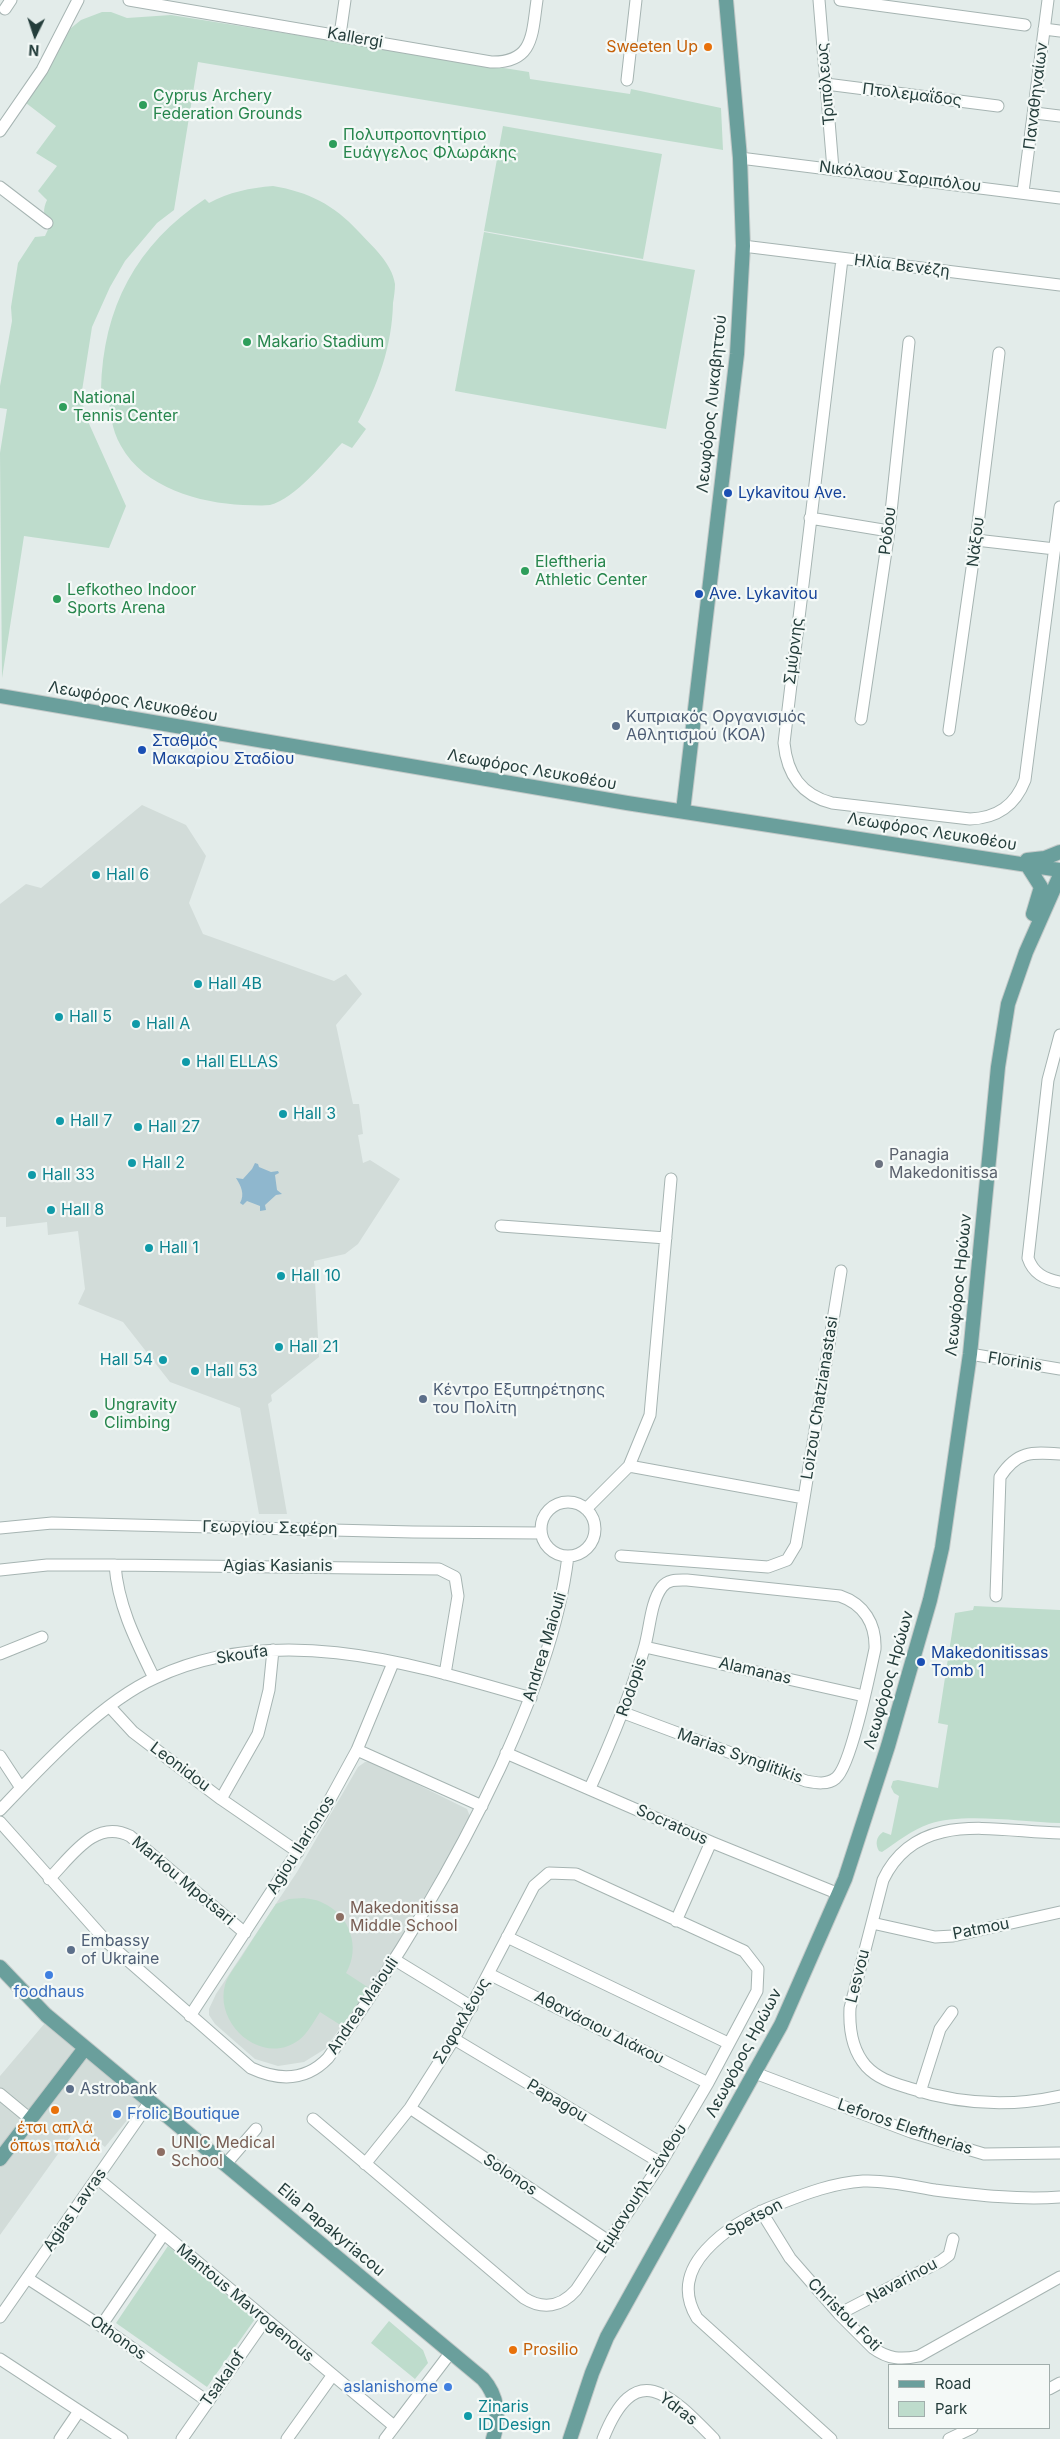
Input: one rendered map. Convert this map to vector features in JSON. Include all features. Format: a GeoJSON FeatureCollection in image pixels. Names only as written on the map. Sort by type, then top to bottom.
{"type":"FeatureCollection","features":[{"type":"Feature","properties":{"kind":"main road","name":"Λεωφόρος Λυκαβηττού"},"geometry":{"type":"LineString","coordinates":[[683,811],[736,354],[743,246],[740,158],[726,0]]}},
{"type":"Feature","properties":{"kind":"main road","name":"Λεωφόρος Λευκοθέου"},"geometry":{"type":"LineString","coordinates":[[0,696],[683,811],[1060,870]]}},
{"type":"Feature","properties":{"kind":"main road"},"geometry":{"type":"LineString","coordinates":[[1004,861],[1045,858],[1060,852]]}},
{"type":"Feature","properties":{"kind":"main road"},"geometry":{"type":"LineString","coordinates":[[1022,962],[1020,956],[1021,947],[1039,899],[1041,887],[1027,865]]}},
{"type":"Feature","properties":{"kind":"main road","name":"Λεωφόρος Ηρώων"},"geometry":{"type":"LineString","coordinates":[[570,2439],[592,2373],[607,2337],[781,2025],[854,1855],[930,1600],[942,1548],[970,1354],[998,1067],[1008,1004],[1022,962],[1060,875]]}},
{"type":"Feature","properties":{"kind":"main road","name":"Elia Papakyriacou"},"geometry":{"type":"LineString","coordinates":[[0,1967],[46,2015],[149,2103],[451,2352],[488,2385],[496,2406],[497,2421],[493,2439]]}},
{"type":"Feature","properties":{"kind":"main road"},"geometry":{"type":"LineString","coordinates":[[0,2158],[29,2118],[85,2048]]}},
{"type":"Feature","properties":{"kind":"street"},"geometry":{"type":"LineString","coordinates":[[0,131],[42,70],[78,0]]}},
{"type":"Feature","properties":{"kind":"street","name":"Kallergi"},"geometry":{"type":"LineString","coordinates":[[129,0],[491,62],[505,62],[521,55],[528,47],[532,38],[538,0]]}},
{"type":"Feature","properties":{"kind":"street"},"geometry":{"type":"LineString","coordinates":[[198,12],[199,0]]}},
{"type":"Feature","properties":{"kind":"street"},"geometry":{"type":"LineString","coordinates":[[340,35],[345,0]]}},
{"type":"Feature","properties":{"kind":"street"},"geometry":{"type":"LineString","coordinates":[[627,80],[636,0]]}},
{"type":"Feature","properties":{"kind":"street","name":"Τριπόλεως"},"geometry":{"type":"LineString","coordinates":[[819,0],[833,169]]}},
{"type":"Feature","properties":{"kind":"street"},"geometry":{"type":"LineString","coordinates":[[840,0],[1025,25]]}},
{"type":"Feature","properties":{"kind":"street","name":"Παναθηναίων"},"geometry":{"type":"LineString","coordinates":[[1023,192],[1035,113],[1048,0]]}},
{"type":"Feature","properties":{"kind":"street"},"geometry":{"type":"LineString","coordinates":[[1044,29],[1060,31]]}},
{"type":"Feature","properties":{"kind":"street","name":"Πτολεμαΐδος"},"geometry":{"type":"LineString","coordinates":[[826,84],[998,106]]}},
{"type":"Feature","properties":{"kind":"street"},"geometry":{"type":"LineString","coordinates":[[1035,113],[1060,116]]}},
{"type":"Feature","properties":{"kind":"street","name":"Νικόλαου Σαριπόλου"},"geometry":{"type":"LineString","coordinates":[[740,158],[1060,198]]}},
{"type":"Feature","properties":{"kind":"street"},"geometry":{"type":"LineString","coordinates":[[0,187],[47,223]]}},
{"type":"Feature","properties":{"kind":"street","name":"Ηλία Βενέζη"},"geometry":{"type":"LineString","coordinates":[[743,246],[1060,285]]}},
{"type":"Feature","properties":{"kind":"street","name":"Σμύρνης"},"geometry":{"type":"LineString","coordinates":[[842,258],[784,743],[788,766],[801,788],[818,800],[832,803],[970,819],[985,818],[998,814],[1009,805],[1020,792],[1025,780],[1060,507]]}},
{"type":"Feature","properties":{"kind":"street","name":"Ρόδου"},"geometry":{"type":"LineString","coordinates":[[861,719],[889,531],[909,342]]}},
{"type":"Feature","properties":{"kind":"street","name":"Νάξου"},"geometry":{"type":"LineString","coordinates":[[949,730],[976,540],[999,352]]}},
{"type":"Feature","properties":{"kind":"street"},"geometry":{"type":"LineString","coordinates":[[810,518],[889,531]]}},
{"type":"Feature","properties":{"kind":"street"},"geometry":{"type":"LineString","coordinates":[[976,540],[1055,549]]}},
{"type":"Feature","properties":{"kind":"street"},"geometry":{"type":"LineString","coordinates":[[1060,1035],[1048,1080],[1028,1258],[1040,1276],[1060,1282]]}},
{"type":"Feature","properties":{"kind":"street"},"geometry":{"type":"LineString","coordinates":[[586,1509],[629,1466],[650,1415],[671,1179]]}},
{"type":"Feature","properties":{"kind":"street"},"geometry":{"type":"LineString","coordinates":[[502,1226],[666,1238]]}},
{"type":"Feature","properties":{"kind":"street","name":"Loizou Chatzianastasi"},"geometry":{"type":"LineString","coordinates":[[629,1466],[804,1498],[841,1271]]}},
{"type":"Feature","properties":{"kind":"street","name":"Florinis"},"geometry":{"type":"LineString","coordinates":[[970,1354],[1060,1369]]}},
{"type":"Feature","properties":{"kind":"street"},"geometry":{"type":"LineString","coordinates":[[996,1596],[1000,1477],[1009,1463],[1021,1456],[1038,1452],[1060,1454]]}},
{"type":"Feature","properties":{"kind":"street"},"geometry":{"type":"LineString","coordinates":[[621,1556],[754,1567],[779,1564],[793,1553],[804,1498]]}},
{"type":"Feature","properties":{"kind":"street"},"geometry":{"type":"LineString","coordinates":[[572,1502],[586,1509],[595,1524],[592,1541],[582,1552],[568,1556],[553,1552],[543,1540],[541,1533],[543,1516],[555,1505],[572,1502]]}},
{"type":"Feature","properties":{"kind":"street","name":"Γεωργίου Σεφέρη"},"geometry":{"type":"LineString","coordinates":[[0,1528],[52,1523],[474,1534],[541,1533]]}},
{"type":"Feature","properties":{"kind":"street","name":"Andrea Maiouli"},"geometry":{"type":"LineString","coordinates":[[0,1822],[107,1942],[252,2068],[274,2077],[284,2078],[314,2070],[328,2058],[395,1960],[482,1806],[530,1698],[557,1618],[568,1556]]}},
{"type":"Feature","properties":{"kind":"street","name":"Agias Kasianis"},"geometry":{"type":"LineString","coordinates":[[0,1570],[47,1565],[115,1565],[429,1568],[447,1571],[455,1577],[458,1592],[445,1674]]}},
{"type":"Feature","properties":{"kind":"street"},"geometry":{"type":"LineString","coordinates":[[115,1565],[120,1597],[133,1634],[154,1678]]}},
{"type":"Feature","properties":{"kind":"street","name":"Marias Synglitikis"},"geometry":{"type":"LineString","coordinates":[[624,1713],[806,1781],[824,1782],[836,1778],[844,1766],[875,1649],[874,1632],[861,1607],[850,1599],[832,1594],[686,1580],[665,1583]]}},
{"type":"Feature","properties":{"kind":"street","name":"Rodopis"},"geometry":{"type":"LineString","coordinates":[[590,1788],[624,1713],[645,1647],[656,1598],[665,1583]]}},
{"type":"Feature","properties":{"kind":"street"},"geometry":{"type":"LineString","coordinates":[[0,1654],[42,1637]]}},
{"type":"Feature","properties":{"kind":"street","name":"Alamanas"},"geometry":{"type":"LineString","coordinates":[[645,1647],[864,1696]]}},
{"type":"Feature","properties":{"kind":"street","name":"Skoufa"},"geometry":{"type":"LineString","coordinates":[[0,1810],[90,1722],[110,1707],[154,1678],[216,1658],[273,1650],[325,1651],[445,1674],[530,1698]]}},
{"type":"Feature","properties":{"kind":"street","name":"Leonidou"},"geometry":{"type":"LineString","coordinates":[[110,1707],[133,1732],[221,1798],[258,1734],[268,1690],[273,1650]]}},
{"type":"Feature","properties":{"kind":"street","name":"Agiou Ilarionos"},"geometry":{"type":"LineString","coordinates":[[190,2016],[322,1814],[357,1750],[394,1663]]}},
{"type":"Feature","properties":{"kind":"street"},"geometry":{"type":"LineString","coordinates":[[357,1750],[482,1806]]}},
{"type":"Feature","properties":{"kind":"street","name":"Socratous"},"geometry":{"type":"LineString","coordinates":[[506,1754],[838,1894]]}},
{"type":"Feature","properties":{"kind":"street"},"geometry":{"type":"LineString","coordinates":[[0,1756],[21,1788]]}},
{"type":"Feature","properties":{"kind":"street"},"geometry":{"type":"LineString","coordinates":[[221,1798],[298,1852]]}},
{"type":"Feature","properties":{"kind":"street","name":"Lesvou"},"geometry":{"type":"LineString","coordinates":[[1060,1833],[968,1828],[937,1832],[924,1837],[904,1852],[888,1870],[850,2008],[852,2038],[865,2065],[877,2076],[920,2092],[985,2103],[1030,2101],[1060,2096]]}},
{"type":"Feature","properties":{"kind":"street","name":"Markou Mpotsari"},"geometry":{"type":"LineString","coordinates":[[49,1879],[90,1838],[108,1830],[119,1832],[130,1836],[245,1933]]}},
{"type":"Feature","properties":{"kind":"street"},"geometry":{"type":"LineString","coordinates":[[676,1921],[711,1842]]}},
{"type":"Feature","properties":{"kind":"street","name":"Εμμανουήλ Ξάνθου"},"geometry":{"type":"LineString","coordinates":[[313,2119],[533,2304],[555,2306],[570,2297],[610,2242],[661,2164],[708,2083],[757,1991],[758,1969],[744,1951],[576,1874],[549,1873]]}},
{"type":"Feature","properties":{"kind":"street","name":"Σοφοκλέους"},"geometry":{"type":"LineString","coordinates":[[365,2164],[410,2108],[454,2039],[534,1886],[549,1873]]}},
{"type":"Feature","properties":{"kind":"street","name":"Patmou"},"geometry":{"type":"LineString","coordinates":[[872,1923],[935,1937],[953,1936],[1060,1912]]}},
{"type":"Feature","properties":{"kind":"street"},"geometry":{"type":"LineString","coordinates":[[507,1937],[728,2043]]}},
{"type":"Feature","properties":{"kind":"street"},"geometry":{"type":"LineString","coordinates":[[395,1960],[472,2007]]}},
{"type":"Feature","properties":{"kind":"street","name":"Αθανάσιου Διάκου"},"geometry":{"type":"LineString","coordinates":[[489,1974],[708,2083]]}},
{"type":"Feature","properties":{"kind":"street"},"geometry":{"type":"LineString","coordinates":[[920,2092],[940,2029],[952,2012]]}},
{"type":"Feature","properties":{"kind":"street","name":"Papagou"},"geometry":{"type":"LineString","coordinates":[[454,2039],[661,2164]]}},
{"type":"Feature","properties":{"kind":"street","name":"Leforos Eleftherias"},"geometry":{"type":"LineString","coordinates":[[755,2072],[911,2132],[984,2154],[1060,2154]]}},
{"type":"Feature","properties":{"kind":"street"},"geometry":{"type":"LineString","coordinates":[[0,2094],[29,2118]]}},
{"type":"Feature","properties":{"kind":"street","name":"Agias Lavras"},"geometry":{"type":"LineString","coordinates":[[0,2317],[149,2103]]}},
{"type":"Feature","properties":{"kind":"street","name":"Solonos"},"geometry":{"type":"LineString","coordinates":[[410,2108],[610,2242]]}},
{"type":"Feature","properties":{"kind":"street"},"geometry":{"type":"LineString","coordinates":[[225,2165],[256,2129]]}},
{"type":"Feature","properties":{"kind":"street","name":"Mantous Mavrogenous"},"geometry":{"type":"LineString","coordinates":[[97,2178],[394,2426]]}},
{"type":"Feature","properties":{"kind":"street","name":"Spetson"},"geometry":{"type":"LineString","coordinates":[[832,2439],[705,2327],[691,2309],[687,2288],[688,2279],[698,2259],[728,2229],[761,2210],[821,2188],[864,2181],[998,2197],[1060,2197]]}},
{"type":"Feature","properties":{"kind":"street","name":"Christou Foti"},"geometry":{"type":"LineString","coordinates":[[761,2210],[790,2258],[839,2314],[884,2355],[907,2358],[918,2356],[1060,2277]]}},
{"type":"Feature","properties":{"kind":"street"},"geometry":{"type":"LineString","coordinates":[[101,2326],[164,2235]]}},
{"type":"Feature","properties":{"kind":"street","name":"Navarinou"},"geometry":{"type":"LineString","coordinates":[[839,2314],[941,2261],[949,2254],[953,2239]]}},
{"type":"Feature","properties":{"kind":"street","name":"Othonos"},"geometry":{"type":"LineString","coordinates":[[27,2278],[101,2326],[207,2401]]}},
{"type":"Feature","properties":{"kind":"street","name":"Tsakalof"},"geometry":{"type":"LineString","coordinates":[[182,2439],[265,2320]]}},
{"type":"Feature","properties":{"kind":"street"},"geometry":{"type":"LineString","coordinates":[[385,2439],[451,2352]]}},
{"type":"Feature","properties":{"kind":"street"},"geometry":{"type":"LineString","coordinates":[[0,2359],[122,2439]]}},
{"type":"Feature","properties":{"kind":"street"},"geometry":{"type":"LineString","coordinates":[[286,2439],[332,2376]]}},
{"type":"Feature","properties":{"kind":"street","name":"Ydras"},"geometry":{"type":"LineString","coordinates":[[603,2439],[614,2414],[624,2399],[645,2390],[659,2393],[680,2406],[714,2439]]}},
{"type":"Feature","properties":{"kind":"street"},"geometry":{"type":"LineString","coordinates":[[60,2439],[79,2411]]}},
{"type":"Feature","properties":{"kind":"street"},"geometry":{"type":"LineString","coordinates":[[949,2439],[970,2429]]}},
{"type":"Feature","properties":{"kind":"shaded area"},"geometry":{"type":"Polygon","coordinates":[[[142,805],[186,825],[206,856],[189,903],[203,934],[334,981],[346,974],[362,994],[336,1025],[353,1104],[359,1104],[363,1134],[358,1135],[363,1163],[370,1160],[400,1179],[358,1244],[345,1254],[314,1261],[319,1357],[271,1395],[272,1401],[268,1404],[287,1514],[259,1514],[240,1408],[170,1382],[123,1322],[78,1304],[85,1289],[78,1231],[48,1235],[47,1222],[6,1227],[6,1217],[0,1217],[0,904],[26,884],[41,888],[142,805]]]}},
{"type":"Feature","properties":{"kind":"shaded area","name":"Makedonitissa Middle School"},"geometry":{"type":"Polygon","coordinates":[[[365,1762],[372,1762],[467,1809],[471,1819],[404,1931],[403,1939],[325,2049],[304,2062],[278,2066],[255,2059],[215,2024],[209,2015],[209,2009],[216,1994],[297,1872],[358,1767],[365,1762]]]}},
{"type":"Feature","properties":{"kind":"shaded area"},"geometry":{"type":"Polygon","coordinates":[[[45,2023],[142,2102],[105,2147],[78,2126],[0,2235],[0,2076],[45,2023]]]}},
{"type":"Feature","properties":{"kind":"green space"},"geometry":{"type":"Polygon","coordinates":[[[102,12],[111,12],[127,18],[171,15],[529,72],[530,79],[630,94],[631,89],[721,108],[723,150],[198,62],[174,210],[157,223],[125,261],[110,287],[92,327],[81,397],[86,417],[126,506],[109,548],[24,536],[2,678],[0,453],[7,409],[0,408],[0,386],[12,321],[11,307],[18,263],[35,237],[45,236],[51,223],[44,213],[47,200],[38,191],[57,166],[36,153],[56,126],[26,103],[66,32],[81,20],[102,12]]]}},
{"type":"Feature","properties":{"kind":"green space"},"geometry":{"type":"Polygon","coordinates":[[[503,126],[662,154],[643,259],[484,231],[503,126]]]}},
{"type":"Feature","properties":{"kind":"green space","name":"Makario Stadium"},"geometry":{"type":"Polygon","coordinates":[[[273,186],[309,196],[330,207],[349,222],[381,255],[390,269],[395,284],[390,335],[378,379],[358,422],[366,429],[352,448],[342,443],[299,487],[280,501],[270,505],[226,504],[192,497],[158,483],[131,461],[121,446],[113,426],[108,391],[101,390],[103,360],[108,332],[128,281],[142,258],[160,237],[181,217],[205,199],[209,203],[240,191],[273,186]]]}},
{"type":"Feature","properties":{"kind":"green space"},"geometry":{"type":"Polygon","coordinates":[[[484,232],[695,270],[666,429],[455,391],[484,232]]]}},
{"type":"Feature","properties":{"kind":"green space"},"geometry":{"type":"Polygon","coordinates":[[[974,1606],[1060,1610],[1060,1823],[975,1818],[943,1820],[929,1824],[905,1836],[882,1852],[879,1851],[877,1843],[879,1836],[883,1832],[891,1835],[899,1796],[894,1793],[891,1787],[893,1781],[898,1780],[938,1788],[948,1725],[938,1723],[955,1613],[973,1610],[974,1606]]]}},
{"type":"Feature","properties":{"kind":"green space"},"geometry":{"type":"Polygon","coordinates":[[[304,1898],[321,1902],[340,1915],[350,1933],[352,1943],[353,1953],[346,1973],[369,1988],[342,2026],[320,2012],[299,2040],[285,2047],[271,2048],[257,2045],[244,2038],[234,2027],[227,2014],[224,2000],[225,1985],[232,1971],[276,1904],[289,1899],[304,1898]]]}},
{"type":"Feature","properties":{"kind":"green space"},"geometry":{"type":"Polygon","coordinates":[[[168,2246],[255,2319],[207,2387],[116,2323],[168,2246]]]}},
{"type":"Feature","properties":{"kind":"green space"},"geometry":{"type":"Polygon","coordinates":[[[389,2321],[423,2350],[428,2363],[415,2379],[371,2343],[389,2321]]]}},
{"type":"Feature","properties":{"kind":"water"},"geometry":{"type":"Polygon","coordinates":[[[255,1163],[259,1167],[271,1172],[278,1171],[279,1173],[275,1175],[277,1190],[282,1194],[276,1195],[265,1205],[266,1210],[260,1211],[260,1206],[247,1201],[243,1205],[240,1203],[242,1193],[236,1178],[243,1179],[255,1163]]]}},
{"type":"Feature","properties":{"kind":"place","name":"Sweeten Up"},"geometry":{"type":"Point","coordinates":[708,47]}},
{"type":"Feature","properties":{"kind":"place","name":"Cyprus Archery Federation Grounds"},"geometry":{"type":"Point","coordinates":[143,105]}},
{"type":"Feature","properties":{"kind":"place","name":"Πολυπροπονητίριο Ευάγγελος Φλωράκης"},"geometry":{"type":"Point","coordinates":[333,144]}},
{"type":"Feature","properties":{"kind":"place","name":"Makario Stadium"},"geometry":{"type":"Point","coordinates":[247,342]}},
{"type":"Feature","properties":{"kind":"place","name":"National Tennis Center"},"geometry":{"type":"Point","coordinates":[63,407]}},
{"type":"Feature","properties":{"kind":"place","name":"Lykavitou Ave."},"geometry":{"type":"Point","coordinates":[728,493]}},
{"type":"Feature","properties":{"kind":"place","name":"Eleftheria Athletic Center"},"geometry":{"type":"Point","coordinates":[525,571]}},
{"type":"Feature","properties":{"kind":"place","name":"Ave. Lykavitou"},"geometry":{"type":"Point","coordinates":[699,594]}},
{"type":"Feature","properties":{"kind":"place","name":"Lefkotheo Indoor Sports Arena"},"geometry":{"type":"Point","coordinates":[57,599]}},
{"type":"Feature","properties":{"kind":"place","name":"Κυπριακός Οργανισμός Αθλητισμού (ΚΟΑ)"},"geometry":{"type":"Point","coordinates":[616,726]}},
{"type":"Feature","properties":{"kind":"place","name":"Σταθμός Μακαρίου Σταδίου"},"geometry":{"type":"Point","coordinates":[142,750]}},
{"type":"Feature","properties":{"kind":"place","name":"Hall 6"},"geometry":{"type":"Point","coordinates":[96,875]}},
{"type":"Feature","properties":{"kind":"place","name":"Hall 4B"},"geometry":{"type":"Point","coordinates":[198,984]}},
{"type":"Feature","properties":{"kind":"place","name":"Hall 5"},"geometry":{"type":"Point","coordinates":[59,1017]}},
{"type":"Feature","properties":{"kind":"place","name":"Hall A"},"geometry":{"type":"Point","coordinates":[136,1024]}},
{"type":"Feature","properties":{"kind":"place","name":"Hall ELLAS"},"geometry":{"type":"Point","coordinates":[186,1062]}},
{"type":"Feature","properties":{"kind":"place","name":"Hall 3"},"geometry":{"type":"Point","coordinates":[283,1114]}},
{"type":"Feature","properties":{"kind":"place","name":"Hall 7"},"geometry":{"type":"Point","coordinates":[60,1121]}},
{"type":"Feature","properties":{"kind":"place","name":"Hall 27"},"geometry":{"type":"Point","coordinates":[138,1127]}},
{"type":"Feature","properties":{"kind":"place","name":"Hall 2"},"geometry":{"type":"Point","coordinates":[132,1163]}},
{"type":"Feature","properties":{"kind":"place","name":"Panagia Makedonitissa"},"geometry":{"type":"Point","coordinates":[879,1164]}},
{"type":"Feature","properties":{"kind":"place","name":"Hall 33"},"geometry":{"type":"Point","coordinates":[32,1175]}},
{"type":"Feature","properties":{"kind":"place","name":"Hall 8"},"geometry":{"type":"Point","coordinates":[51,1210]}},
{"type":"Feature","properties":{"kind":"place","name":"Hall 1"},"geometry":{"type":"Point","coordinates":[149,1248]}},
{"type":"Feature","properties":{"kind":"place","name":"Hall 10"},"geometry":{"type":"Point","coordinates":[281,1276]}},
{"type":"Feature","properties":{"kind":"place","name":"Hall 21"},"geometry":{"type":"Point","coordinates":[279,1347]}},
{"type":"Feature","properties":{"kind":"place","name":"Hall 54"},"geometry":{"type":"Point","coordinates":[163,1360]}},
{"type":"Feature","properties":{"kind":"place","name":"Hall 53"},"geometry":{"type":"Point","coordinates":[195,1371]}},
{"type":"Feature","properties":{"kind":"place","name":"Κέντρο Εξυπηρέτησης του Πολίτη"},"geometry":{"type":"Point","coordinates":[423,1399]}},
{"type":"Feature","properties":{"kind":"place","name":"Ungravity Climbing"},"geometry":{"type":"Point","coordinates":[94,1414]}},
{"type":"Feature","properties":{"kind":"place","name":"Makedonitissas Tomb 1"},"geometry":{"type":"Point","coordinates":[921,1662]}},
{"type":"Feature","properties":{"kind":"place","name":"Makedonitissa Middle School"},"geometry":{"type":"Point","coordinates":[340,1917]}},
{"type":"Feature","properties":{"kind":"place","name":"Embassy of Ukraine"},"geometry":{"type":"Point","coordinates":[71,1950]}},
{"type":"Feature","properties":{"kind":"place","name":"foodhaus"},"geometry":{"type":"Point","coordinates":[49,1975]}},
{"type":"Feature","properties":{"kind":"place","name":"Astrobank"},"geometry":{"type":"Point","coordinates":[70,2089]}},
{"type":"Feature","properties":{"kind":"place","name":"έτσι απλά όπωs παλιά"},"geometry":{"type":"Point","coordinates":[55,2110]}},
{"type":"Feature","properties":{"kind":"place","name":"Frolic Boutique"},"geometry":{"type":"Point","coordinates":[117,2114]}},
{"type":"Feature","properties":{"kind":"place","name":"UNIC Medical School"},"geometry":{"type":"Point","coordinates":[161,2152]}},
{"type":"Feature","properties":{"kind":"place","name":"Prosilio"},"geometry":{"type":"Point","coordinates":[513,2350]}},
{"type":"Feature","properties":{"kind":"place","name":"aslanishome"},"geometry":{"type":"Point","coordinates":[448,2387]}},
{"type":"Feature","properties":{"kind":"place","name":"Zinaris ID Design"},"geometry":{"type":"Point","coordinates":[468,2416]}}]}
